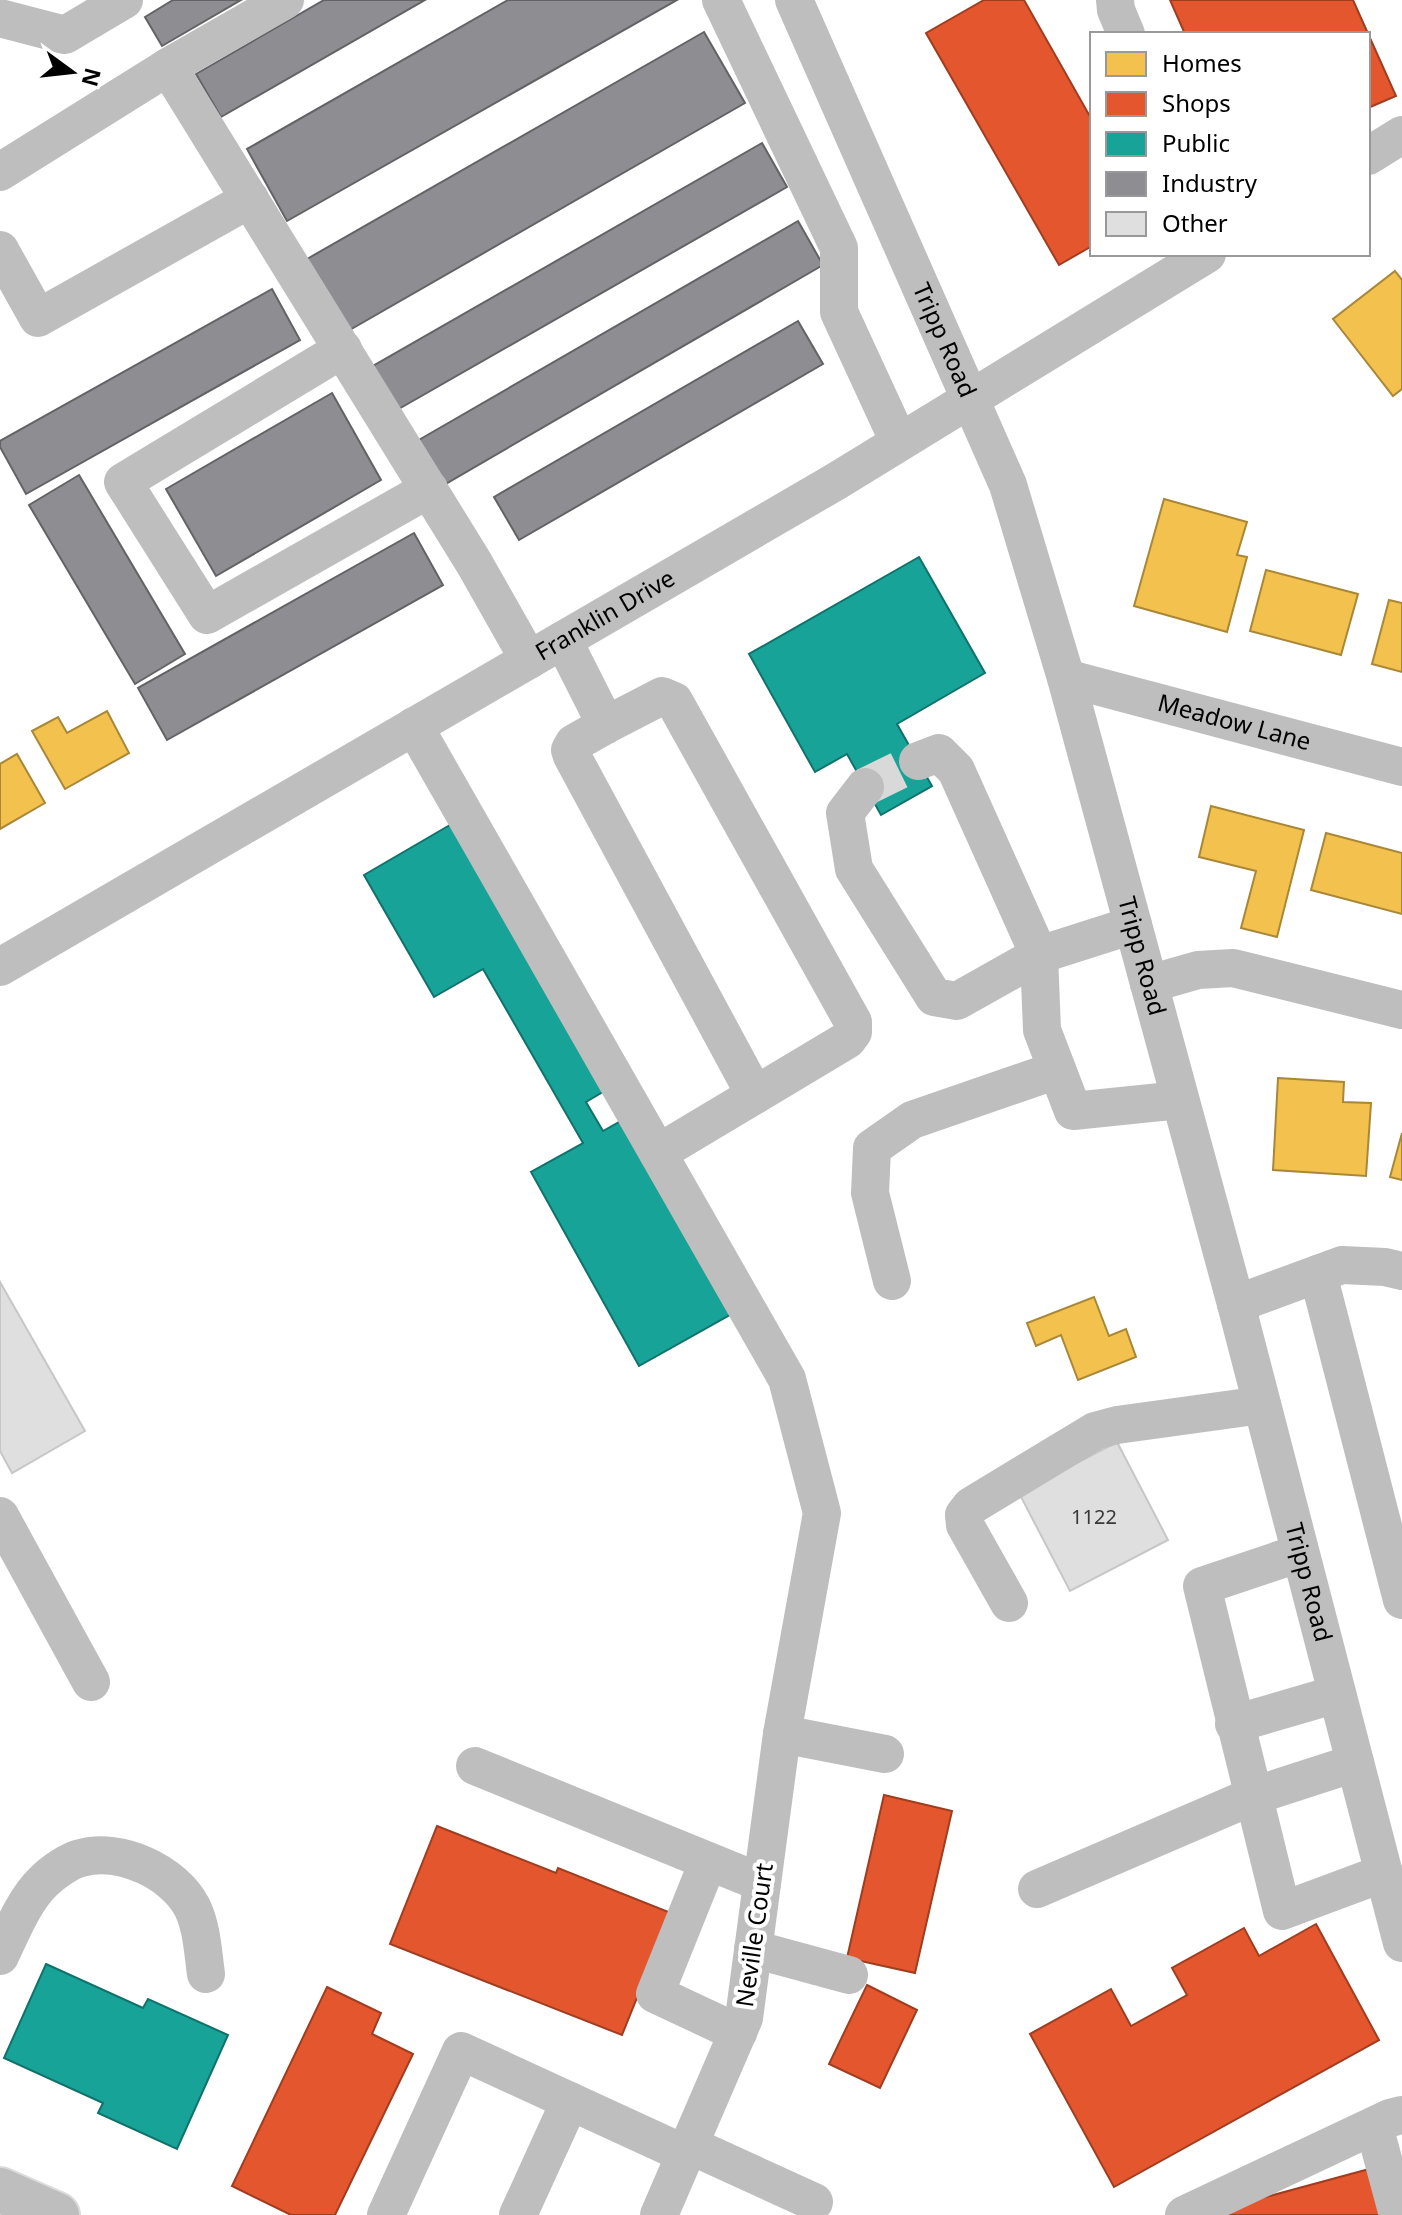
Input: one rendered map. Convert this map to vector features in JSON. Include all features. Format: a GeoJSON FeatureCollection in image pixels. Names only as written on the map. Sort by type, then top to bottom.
{"type":"FeatureCollection","features":[{"type":"Feature","properties":{"kind":"main road"},"geometry":{"type":"LineString","coordinates":[[0,2190],[57,2215]]}},
{"type":"Feature","properties":{"kind":"street"},"geometry":{"type":"LineString","coordinates":[[0,18],[65,35],[124,0]]}},
{"type":"Feature","properties":{"kind":"street"},"geometry":{"type":"LineString","coordinates":[[0,172],[168,67],[285,0]]}},
{"type":"Feature","properties":{"kind":"street"},"geometry":{"type":"LineString","coordinates":[[721,0],[839,248],[839,312],[899,442]]}},
{"type":"Feature","properties":{"kind":"street","name":"Tripp Road"},"geometry":{"type":"LineString","coordinates":[[794,0],[1008,485],[1066,678],[1236,1304],[1402,1943]]}},
{"type":"Feature","properties":{"kind":"street"},"geometry":{"type":"LineString","coordinates":[[1115,0],[1125,32]]}},
{"type":"Feature","properties":{"kind":"street"},"geometry":{"type":"LineString","coordinates":[[168,67],[429,489],[529,660]]}},
{"type":"Feature","properties":{"kind":"street"},"geometry":{"type":"LineString","coordinates":[[1370,155],[1402,135]]}},
{"type":"Feature","properties":{"kind":"street"},"geometry":{"type":"LineString","coordinates":[[0,250],[38,318],[250,199]]}},
{"type":"Feature","properties":{"kind":"street","name":"Franklin Drive"},"geometry":{"type":"LineString","coordinates":[[0,967],[899,442],[1204,256]]}},
{"type":"Feature","properties":{"kind":"street"},"geometry":{"type":"LineString","coordinates":[[343,349],[123,482],[207,615],[429,489]]}},
{"type":"Feature","properties":{"kind":"street"},"geometry":{"type":"LineString","coordinates":[[563,640],[606,725]]}},
{"type":"Feature","properties":{"kind":"street","name":"Meadow Lane"},"geometry":{"type":"LineString","coordinates":[[1066,678],[1402,767]]}},
{"type":"Feature","properties":{"kind":"street"},"geometry":{"type":"LineString","coordinates":[[658,1153],[847,1040],[853,1032],[853,1022],[674,701],[662,696],[574,743],[570,750],[755,1095]]}},
{"type":"Feature","properties":{"kind":"street","name":"Neville Court"},"geometry":{"type":"LineString","coordinates":[[414,726],[787,1379],[822,1513],[782,1734],[744,2018],[659,2215]]}},
{"type":"Feature","properties":{"kind":"street"},"geometry":{"type":"LineString","coordinates":[[918,761],[939,753],[956,770],[1039,955],[1042,1030],[1073,1111],[1180,1100]]}},
{"type":"Feature","properties":{"kind":"street"},"geometry":{"type":"LineString","coordinates":[[865,787],[845,813],[854,869],[934,997],[957,1001],[1039,955],[1133,925]]}},
{"type":"Feature","properties":{"kind":"street"},"geometry":{"type":"LineString","coordinates":[[1149,984],[1198,970],[1233,968],[1402,1010]]}},
{"type":"Feature","properties":{"kind":"street"},"geometry":{"type":"LineString","coordinates":[[892,1281],[870,1193],[872,1148],[912,1120],[1057,1070]]}},
{"type":"Feature","properties":{"kind":"street"},"geometry":{"type":"LineString","coordinates":[[1236,1304],[1342,1265],[1402,1271]]}},
{"type":"Feature","properties":{"kind":"street"},"geometry":{"type":"LineString","coordinates":[[1318,1274],[1402,1600]]}},
{"type":"Feature","properties":{"kind":"street"},"geometry":{"type":"LineString","coordinates":[[1009,1603],[965,1525],[964,1515],[971,1506],[1095,1431],[1117,1425],[1262,1405]]}},
{"type":"Feature","properties":{"kind":"street"},"geometry":{"type":"LineString","coordinates":[[0,1516],[91,1682]]}},
{"type":"Feature","properties":{"kind":"street"},"geometry":{"type":"LineString","coordinates":[[1300,1553],[1202,1586],[1282,1911],[1384,1873]]}},
{"type":"Feature","properties":{"kind":"street"},"geometry":{"type":"LineString","coordinates":[[1234,1724],[1337,1694]]}},
{"type":"Feature","properties":{"kind":"street"},"geometry":{"type":"LineString","coordinates":[[782,1734],[885,1754]]}},
{"type":"Feature","properties":{"kind":"street"},"geometry":{"type":"LineString","coordinates":[[1037,1889],[1253,1796],[1355,1763]]}},
{"type":"Feature","properties":{"kind":"street"},"geometry":{"type":"LineString","coordinates":[[475,1766],[762,1883]]}},
{"type":"Feature","properties":{"kind":"street"},"geometry":{"type":"LineString","coordinates":[[0,1956],[19,1916],[44,1881],[80,1858],[113,1857],[138,1862],[180,1888],[194,1909],[206,1974]]}},
{"type":"Feature","properties":{"kind":"street"},"geometry":{"type":"LineString","coordinates":[[708,1862],[655,1994],[738,2033]]}},
{"type":"Feature","properties":{"kind":"street"},"geometry":{"type":"LineString","coordinates":[[753,1949],[849,1975]]}},
{"type":"Feature","properties":{"kind":"street"},"geometry":{"type":"LineString","coordinates":[[386,2215],[461,2051],[570,2101],[814,2202]]}},
{"type":"Feature","properties":{"kind":"street"},"geometry":{"type":"LineString","coordinates":[[518,2215],[570,2101]]}},
{"type":"Feature","properties":{"kind":"street"},"geometry":{"type":"LineString","coordinates":[[1184,2215],[1388,2120],[1398,2215]]}},
{"type":"Feature","properties":{"kind":"building: Homes"},"geometry":{"type":"Polygon","coordinates":[[[1395,271],[1402,280],[1402,389],[1393,396],[1333,319],[1395,271]]]}},
{"type":"Feature","properties":{"kind":"building: Homes"},"geometry":{"type":"Polygon","coordinates":[[[1164,499],[1247,522],[1237,555],[1247,557],[1227,632],[1134,606],[1164,499]]]}},
{"type":"Feature","properties":{"kind":"building: Homes"},"geometry":{"type":"Polygon","coordinates":[[[1266,570],[1358,594],[1341,655],[1250,631],[1266,570]]]}},
{"type":"Feature","properties":{"kind":"building: Homes"},"geometry":{"type":"Polygon","coordinates":[[[1389,600],[1402,603],[1402,672],[1372,664],[1389,600]]]}},
{"type":"Feature","properties":{"kind":"building: Homes"},"geometry":{"type":"Polygon","coordinates":[[[107,711],[129,753],[65,789],[32,731],[58,717],[67,733],[107,711]]]}},
{"type":"Feature","properties":{"kind":"building: Homes"},"geometry":{"type":"Polygon","coordinates":[[[17,754],[45,803],[0,829],[0,764],[17,754]]]}},
{"type":"Feature","properties":{"kind":"building: Homes"},"geometry":{"type":"Polygon","coordinates":[[[1211,806],[1304,830],[1277,937],[1241,928],[1256,871],[1199,857],[1211,806]]]}},
{"type":"Feature","properties":{"kind":"building: Homes"},"geometry":{"type":"Polygon","coordinates":[[[1326,833],[1402,853],[1402,914],[1311,890],[1326,833]]]}},
{"type":"Feature","properties":{"kind":"building: Homes"},"geometry":{"type":"Polygon","coordinates":[[[1278,1078],[1344,1082],[1343,1102],[1371,1103],[1366,1176],[1273,1170],[1278,1078]]]}},
{"type":"Feature","properties":{"kind":"building: Homes"},"geometry":{"type":"Polygon","coordinates":[[[1402,1133],[1402,1180],[1390,1177],[1402,1133]]]}},
{"type":"Feature","properties":{"kind":"building: Homes"},"geometry":{"type":"Polygon","coordinates":[[[1094,1297],[1109,1336],[1126,1329],[1136,1357],[1078,1380],[1061,1335],[1036,1346],[1027,1323],[1094,1297]]]}},
{"type":"Feature","properties":{"kind":"building: Shops"},"geometry":{"type":"Polygon","coordinates":[[[984,0],[1024,0],[1090,116],[1090,247],[1059,265],[926,33],[984,0]]]}},
{"type":"Feature","properties":{"kind":"building: Shops"},"geometry":{"type":"Polygon","coordinates":[[[1170,0],[1353,0],[1367,32],[1184,32],[1170,0]]]}},
{"type":"Feature","properties":{"kind":"building: Shops"},"geometry":{"type":"Polygon","coordinates":[[[1370,38],[1396,96],[1370,107],[1370,38]]]}},
{"type":"Feature","properties":{"kind":"building: Shops"},"geometry":{"type":"Polygon","coordinates":[[[884,1795],[952,1811],[915,1973],[847,1958],[884,1795]]]}},
{"type":"Feature","properties":{"kind":"building: Shops"},"geometry":{"type":"Polygon","coordinates":[[[437,1826],[556,1873],[558,1868],[671,1913],[622,2035],[390,1944],[437,1826]]]}},
{"type":"Feature","properties":{"kind":"building: Shops"},"geometry":{"type":"Polygon","coordinates":[[[1316,1924],[1379,2040],[1114,2187],[1030,2034],[1111,1989],[1131,2026],[1187,1995],[1172,1968],[1244,1928],[1259,1956],[1316,1924]]]}},
{"type":"Feature","properties":{"kind":"building: Shops"},"geometry":{"type":"Polygon","coordinates":[[[867,1985],[917,2010],[880,2088],[829,2064],[867,1985]]]}},
{"type":"Feature","properties":{"kind":"building: Shops"},"geometry":{"type":"Polygon","coordinates":[[[327,1987],[381,2013],[372,2034],[413,2054],[335,2215],[291,2215],[232,2186],[327,1987]]]}},
{"type":"Feature","properties":{"kind":"building: Shops"},"geometry":{"type":"Polygon","coordinates":[[[1369,2169],[1381,2215],[1225,2215],[1251,2201],[1369,2169]]]}},
{"type":"Feature","properties":{"kind":"building: Public"},"geometry":{"type":"Polygon","coordinates":[[[919,557],[985,673],[897,724],[932,786],[881,815],[847,754],[815,772],[749,654],[919,557]]]}},
{"type":"Feature","properties":{"kind":"building: Public"},"geometry":{"type":"Polygon","coordinates":[[[455,822],[608,1089],[586,1102],[603,1131],[626,1118],[735,1312],[639,1366],[531,1172],[583,1143],[483,969],[434,997],[364,875],[455,822]]]}},
{"type":"Feature","properties":{"kind":"building: Public"},"geometry":{"type":"Polygon","coordinates":[[[46,1964],[143,2008],[148,1999],[228,2035],[177,2149],[98,2113],[103,2103],[4,2058],[46,1964]]]}},
{"type":"Feature","properties":{"kind":"building: Industry"},"geometry":{"type":"Polygon","coordinates":[[[173,0],[241,0],[162,46],[145,17],[173,0]]]}},
{"type":"Feature","properties":{"kind":"building: Industry"},"geometry":{"type":"Polygon","coordinates":[[[324,0],[425,0],[221,117],[196,74],[324,0]]]}},
{"type":"Feature","properties":{"kind":"building: Industry"},"geometry":{"type":"Polygon","coordinates":[[[508,0],[677,0],[287,221],[247,149],[508,0]]]}},
{"type":"Feature","properties":{"kind":"building: Industry"},"geometry":{"type":"Polygon","coordinates":[[[704,32],[745,103],[348,331],[307,259],[704,32]]]}},
{"type":"Feature","properties":{"kind":"building: Industry"},"geometry":{"type":"Polygon","coordinates":[[[762,143],[787,187],[397,410],[373,366],[762,143]]]}},
{"type":"Feature","properties":{"kind":"building: Industry"},"geometry":{"type":"Polygon","coordinates":[[[798,221],[823,265],[442,486],[417,441],[798,221]]]}},
{"type":"Feature","properties":{"kind":"building: Industry"},"geometry":{"type":"Polygon","coordinates":[[[272,289],[300,340],[26,494],[0,447],[0,441],[272,289]]]}},
{"type":"Feature","properties":{"kind":"building: Industry"},"geometry":{"type":"Polygon","coordinates":[[[798,321],[823,364],[519,540],[494,497],[798,321]]]}},
{"type":"Feature","properties":{"kind":"building: Industry"},"geometry":{"type":"Polygon","coordinates":[[[332,393],[381,480],[216,576],[166,489],[332,393]]]}},
{"type":"Feature","properties":{"kind":"building: Industry"},"geometry":{"type":"Polygon","coordinates":[[[79,475],[185,654],[135,684],[29,505],[79,475]]]}},
{"type":"Feature","properties":{"kind":"building: Industry"},"geometry":{"type":"Polygon","coordinates":[[[414,533],[443,585],[167,740],[138,688],[414,533]]]}},
{"type":"Feature","properties":{"kind":"building: Other"},"geometry":{"type":"Polygon","coordinates":[[[0,1282],[85,1431],[12,1473],[0,1451],[0,1282]]]}},
{"type":"Feature","properties":{"kind":"building: Other"},"geometry":{"type":"Polygon","coordinates":[[[1117,1442],[1168,1540],[1070,1591],[1019,1493],[1117,1442]]]}},
{"type":"Feature","properties":{"kind":"tunnel"},"geometry":{"type":"LineString","coordinates":[[865,787],[918,761]]}}]}
